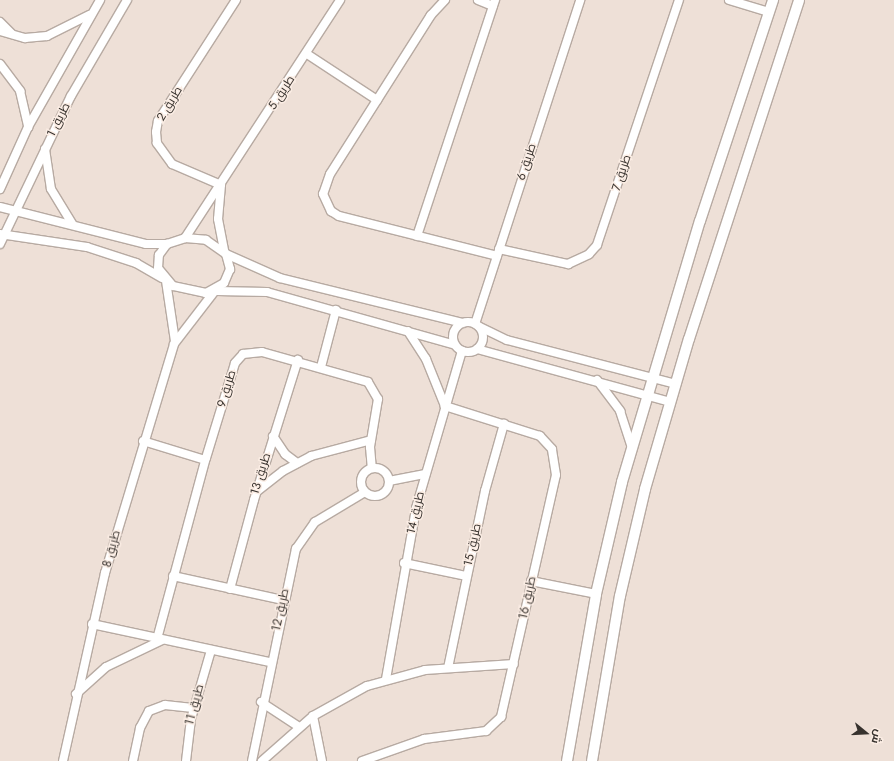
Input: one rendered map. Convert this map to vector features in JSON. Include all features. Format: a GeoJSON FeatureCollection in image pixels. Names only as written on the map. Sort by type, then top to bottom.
{"type":"FeatureCollection","features":[{"type":"Feature","properties":{"kind":"street","name":"طريق 1"},"geometry":{"type":"LineString","coordinates":[[0,189],[28,127],[100,0]]}},
{"type":"Feature","properties":{"kind":"street","name":"طريق 1"},"geometry":{"type":"LineString","coordinates":[[0,244],[2,234],[16,211],[45,147],[127,0]]}},
{"type":"Feature","properties":{"kind":"street","name":"طريق 2"},"geometry":{"type":"LineString","coordinates":[[221,185],[172,164],[157,143],[156,132],[158,121],[236,0]]}},
{"type":"Feature","properties":{"kind":"street","name":"طريق 5"},"geometry":{"type":"LineString","coordinates":[[185,238],[307,54],[340,0]]}},
{"type":"Feature","properties":{"kind":"street","name":"طريق 7"},"geometry":{"type":"LineString","coordinates":[[445,0],[377,100],[325,184],[326,203],[339,216],[418,236],[568,264],[589,254],[597,245],[679,0]]}},
{"type":"Feature","properties":{"kind":"street"},"geometry":{"type":"LineString","coordinates":[[418,236],[494,3],[478,0]]}},
{"type":"Feature","properties":{"kind":"street","name":"طريق 6"},"geometry":{"type":"LineString","coordinates":[[476,325],[498,252],[580,0]]}},
{"type":"Feature","properties":{"kind":"street"},"geometry":{"type":"LineString","coordinates":[[729,0],[769,12]]}},
{"type":"Feature","properties":{"kind":"street"},"geometry":{"type":"LineString","coordinates":[[567,761],[596,594],[632,448],[652,377],[773,0]]}},
{"type":"Feature","properties":{"kind":"street"},"geometry":{"type":"LineString","coordinates":[[592,761],[620,596],[671,402],[799,0]]}},
{"type":"Feature","properties":{"kind":"street"},"geometry":{"type":"LineString","coordinates":[[0,31],[13,36],[47,36],[93,12]]}},
{"type":"Feature","properties":{"kind":"street"},"geometry":{"type":"LineString","coordinates":[[0,22],[13,36]]}},
{"type":"Feature","properties":{"kind":"street"},"geometry":{"type":"LineString","coordinates":[[307,54],[377,100]]}},
{"type":"Feature","properties":{"kind":"street"},"geometry":{"type":"LineString","coordinates":[[0,64],[20,91],[28,127]]}},
{"type":"Feature","properties":{"kind":"street"},"geometry":{"type":"LineString","coordinates":[[45,147],[51,189],[73,225]]}},
{"type":"Feature","properties":{"kind":"street","name":"طريق 5"},"geometry":{"type":"LineString","coordinates":[[221,185],[218,219],[225,253]]}},
{"type":"Feature","properties":{"kind":"street"},"geometry":{"type":"LineString","coordinates":[[0,207],[136,242],[167,244],[185,238],[206,240],[225,253],[285,279],[476,325],[507,340],[676,384]]}},
{"type":"Feature","properties":{"kind":"street"},"geometry":{"type":"LineString","coordinates":[[2,234],[102,251],[136,263],[189,292],[263,291],[336,310],[455,345],[462,351],[477,349],[596,380],[671,402]]}},
{"type":"Feature","properties":{"kind":"street"},"geometry":{"type":"LineString","coordinates":[[165,280],[157,261],[167,244]]}},
{"type":"Feature","properties":{"kind":"street"},"geometry":{"type":"LineString","coordinates":[[215,291],[228,276],[225,253]]}},
{"type":"Feature","properties":{"kind":"street","name":"طريق 8"},"geometry":{"type":"LineString","coordinates":[[165,280],[175,341]]}},
{"type":"Feature","properties":{"kind":"street","name":"طريق 8"},"geometry":{"type":"LineString","coordinates":[[63,761],[92,624],[143,441],[175,341],[215,291]]}},
{"type":"Feature","properties":{"kind":"street"},"geometry":{"type":"LineString","coordinates":[[321,367],[336,310]]}},
{"type":"Feature","properties":{"kind":"street"},"geometry":{"type":"LineString","coordinates":[[455,345],[453,334],[463,323]]}},
{"type":"Feature","properties":{"kind":"street"},"geometry":{"type":"LineString","coordinates":[[476,325],[482,340],[477,349]]}},
{"type":"Feature","properties":{"kind":"street"},"geometry":{"type":"LineString","coordinates":[[408,331],[429,364],[445,406]]}},
{"type":"Feature","properties":{"kind":"street","name":"طريق 9"},"geometry":{"type":"LineString","coordinates":[[159,640],[173,576],[205,460],[239,358],[256,350],[357,376],[373,387],[378,405],[371,440],[372,468]]}},
{"type":"Feature","properties":{"kind":"street","name":"طريق 14"},"geometry":{"type":"LineString","coordinates":[[386,679],[404,563],[425,474],[462,351]]}},
{"type":"Feature","properties":{"kind":"street","name":"طريق 13"},"geometry":{"type":"LineString","coordinates":[[230,589],[256,492],[298,360]]}},
{"type":"Feature","properties":{"kind":"street"},"geometry":{"type":"LineString","coordinates":[[596,380],[620,411],[632,448]]}},
{"type":"Feature","properties":{"kind":"street","name":"طريق 16"},"geometry":{"type":"LineString","coordinates":[[362,761],[403,744],[477,733],[495,725],[506,707],[531,581],[556,475],[555,458],[540,436],[445,406]]}},
{"type":"Feature","properties":{"kind":"street","name":"طريق 15"},"geometry":{"type":"LineString","coordinates":[[448,668],[466,576],[504,424]]}},
{"type":"Feature","properties":{"kind":"street"},"geometry":{"type":"LineString","coordinates":[[273,436],[280,449],[297,463]]}},
{"type":"Feature","properties":{"kind":"street"},"geometry":{"type":"LineString","coordinates":[[256,492],[297,463],[326,450],[371,440]]}},
{"type":"Feature","properties":{"kind":"street"},"geometry":{"type":"LineString","coordinates":[[143,441],[205,460]]}},
{"type":"Feature","properties":{"kind":"street"},"geometry":{"type":"LineString","coordinates":[[372,468],[381,469],[389,481],[383,494],[374,496],[365,492],[361,480],[372,468]]}},
{"type":"Feature","properties":{"kind":"street"},"geometry":{"type":"LineString","coordinates":[[389,481],[425,474]]}},
{"type":"Feature","properties":{"kind":"street","name":"طريق 12"},"geometry":{"type":"LineString","coordinates":[[252,761],[261,702],[283,600],[296,549],[304,534],[327,512],[365,492]]}},
{"type":"Feature","properties":{"kind":"street"},"geometry":{"type":"LineString","coordinates":[[404,563],[466,576]]}},
{"type":"Feature","properties":{"kind":"street"},"geometry":{"type":"LineString","coordinates":[[173,576],[283,600]]}},
{"type":"Feature","properties":{"kind":"street"},"geometry":{"type":"LineString","coordinates":[[531,581],[596,594]]}},
{"type":"Feature","properties":{"kind":"street"},"geometry":{"type":"LineString","coordinates":[[92,624],[159,640],[270,662]]}},
{"type":"Feature","properties":{"kind":"street"},"geometry":{"type":"LineString","coordinates":[[76,694],[112,663],[159,640]]}},
{"type":"Feature","properties":{"kind":"street","name":"طريق 11"},"geometry":{"type":"LineString","coordinates":[[186,761],[193,708],[211,650]]}},
{"type":"Feature","properties":{"kind":"street"},"geometry":{"type":"LineString","coordinates":[[262,761],[313,716],[348,694],[386,679],[448,668],[514,664]]}},
{"type":"Feature","properties":{"kind":"street"},"geometry":{"type":"LineString","coordinates":[[261,702],[299,727]]}},
{"type":"Feature","properties":{"kind":"street"},"geometry":{"type":"LineString","coordinates":[[133,761],[143,719],[148,712],[165,704],[193,708]]}},
{"type":"Feature","properties":{"kind":"street"},"geometry":{"type":"LineString","coordinates":[[313,716],[322,761]]}}]}
